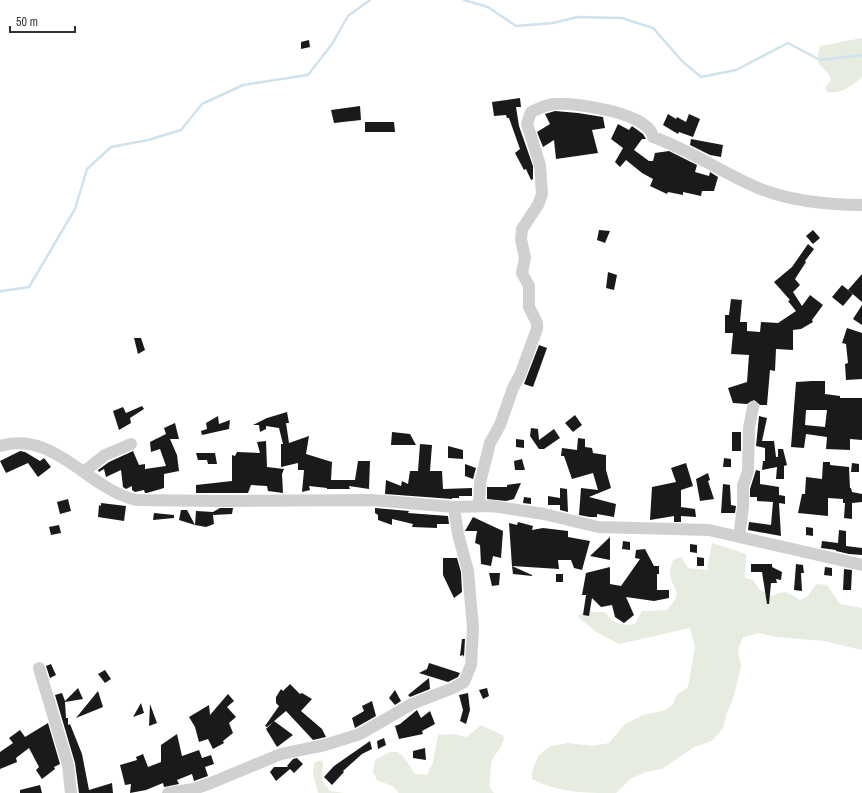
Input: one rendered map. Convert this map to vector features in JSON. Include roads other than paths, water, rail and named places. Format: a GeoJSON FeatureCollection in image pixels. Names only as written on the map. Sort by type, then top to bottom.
{"type":"FeatureCollection","features":[{"type":"Feature","properties":{"kind":"street"},"geometry":{"type":"LineString","coordinates":[[478,506],[480,482],[490,443],[500,425],[537,329],[537,323],[529,307],[529,286],[522,273],[525,258],[521,239],[522,229],[538,205],[542,194],[540,165],[527,124],[531,112],[545,105],[567,104],[616,112],[646,124],[651,130],[653,137],[680,148],[763,190],[805,200],[841,205],[862,205]]}},
{"type":"Feature","properties":{"kind":"street"},"geometry":{"type":"LineString","coordinates":[[739,537],[743,507],[742,486],[748,471],[749,428],[753,407]]}},
{"type":"Feature","properties":{"kind":"street"},"geometry":{"type":"LineString","coordinates":[[0,446],[17,443],[42,447],[85,471],[123,497],[150,501],[372,500],[516,509],[598,527],[699,529],[862,565]]}},
{"type":"Feature","properties":{"kind":"street"},"geometry":{"type":"LineString","coordinates":[[85,471],[104,455],[131,444]]}},
{"type":"Feature","properties":{"kind":"street"},"geometry":{"type":"LineString","coordinates":[[168,793],[194,789],[281,754],[326,745],[360,734],[412,704],[453,688],[464,682],[471,665],[473,628],[468,571],[458,534],[454,506]]}},
{"type":"Feature","properties":{"kind":"street"},"geometry":{"type":"LineString","coordinates":[[39,668],[68,765],[72,793]]}},
{"type":"Feature","properties":{"kind":"waterway"},"geometry":{"type":"LineString","coordinates":[[0,292],[29,287],[75,209],[87,169],[111,147],[148,140],[181,130],[202,104],[243,85],[308,75],[332,44],[348,16],[370,0]]}},
{"type":"Feature","properties":{"kind":"waterway"},"geometry":{"type":"LineString","coordinates":[[464,0],[488,7],[516,26],[553,23],[577,17],[622,18],[653,28],[682,61],[701,77],[736,70],[788,43],[820,60],[862,55]]}}]}
